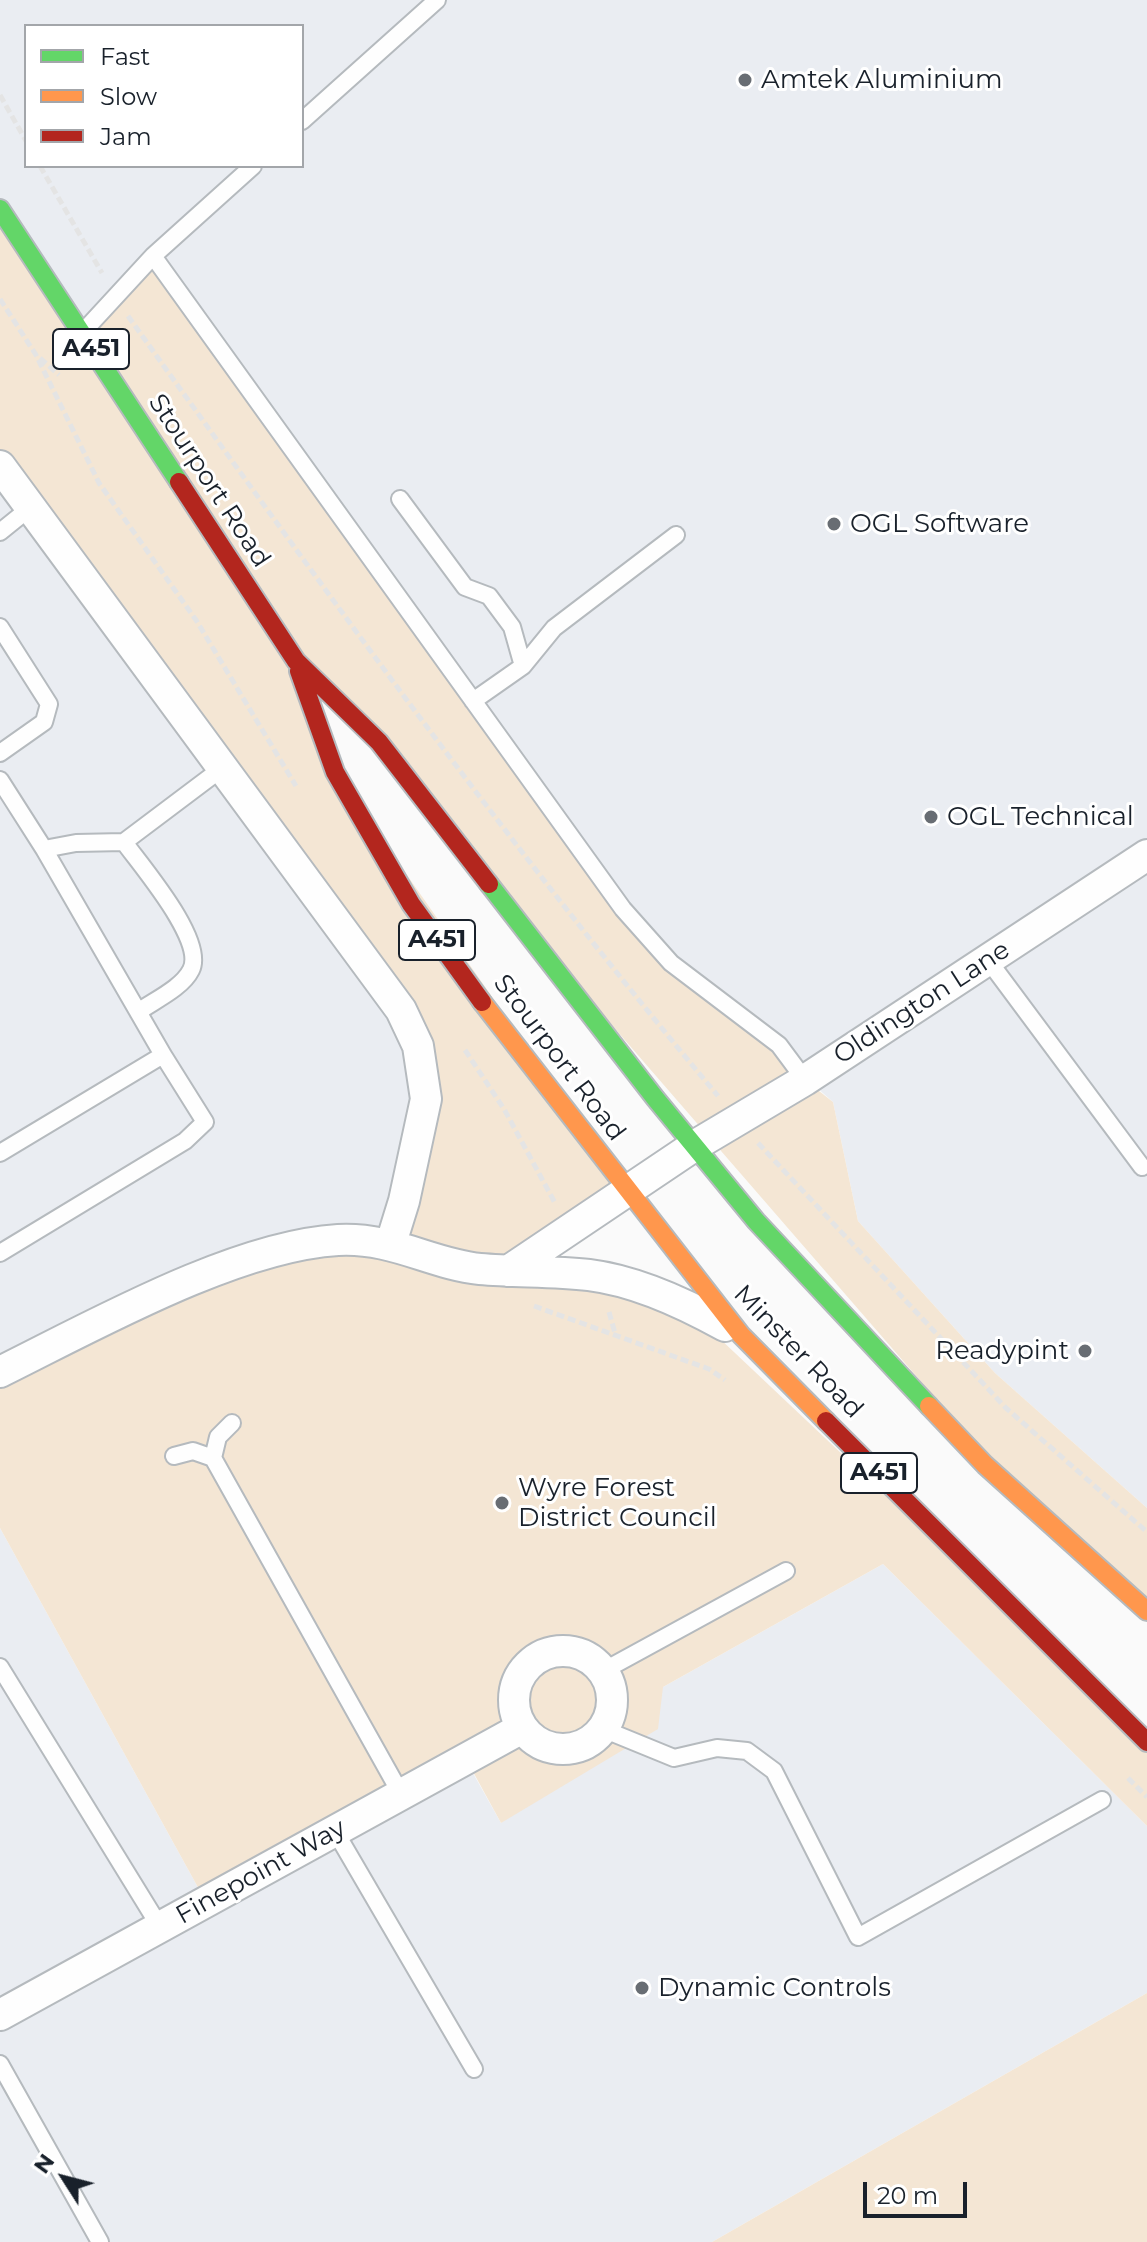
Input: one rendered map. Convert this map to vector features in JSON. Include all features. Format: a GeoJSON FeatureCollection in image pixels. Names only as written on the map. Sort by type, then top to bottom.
{"type":"FeatureCollection","features":[{"type":"Feature","properties":{"kind":"main road","name":"Stourport Road"},"geometry":{"type":"LineString","coordinates":[[0,209],[296,661],[379,742],[694,1146]]}},
{"type":"Feature","properties":{"kind":"main road","name":"Stourport Road"},"geometry":{"type":"LineString","coordinates":[[296,661],[335,772],[411,904],[507,1036],[627,1190]]}},
{"type":"Feature","properties":{"kind":"main road","name":"A451"},"geometry":{"type":"LineString","coordinates":[[694,1146],[766,1231],[952,1431],[1035,1513],[1147,1611]]}},
{"type":"Feature","properties":{"kind":"main road","name":"Minster Road"},"geometry":{"type":"LineString","coordinates":[[627,1190],[741,1335],[1147,1742]]}},
{"type":"Feature","properties":{"kind":"street"},"geometry":{"type":"LineString","coordinates":[[0,466],[401,1010],[418,1046],[426,1099],[404,1201],[391,1243]]}},
{"type":"Feature","properties":{"kind":"street","name":"Oldington Lane"},"geometry":{"type":"LineString","coordinates":[[508,1271],[694,1146],[805,1080],[1147,855]]}},
{"type":"Feature","properties":{"kind":"street"},"geometry":{"type":"LineString","coordinates":[[0,1372],[136,1305],[236,1264],[303,1245],[339,1240],[391,1243],[473,1268],[606,1279],[681,1302],[741,1335]]}},
{"type":"Feature","properties":{"kind":"street"},"geometry":{"type":"LineString","coordinates":[[558,1651],[575,1652],[591,1659],[603,1671],[612,1700],[603,1729],[579,1747],[563,1750],[534,1740],[522,1728],[514,1697],[518,1680],[527,1666],[541,1656],[558,1651]]}},
{"type":"Feature","properties":{"kind":"street","name":"Finepoint Way"},"geometry":{"type":"LineString","coordinates":[[0,2015],[522,1728]]}},
{"type":"Feature","properties":{"kind":"lane"},"geometry":{"type":"LineString","coordinates":[[304,119],[437,0]]}},
{"type":"Feature","properties":{"kind":"lane"},"geometry":{"type":"LineString","coordinates":[[81,334],[153,256],[251,168]]}},
{"type":"Feature","properties":{"kind":"lane"},"geometry":{"type":"LineString","coordinates":[[153,256],[642,930],[671,963],[779,1045],[805,1080]]}},
{"type":"Feature","properties":{"kind":"lane"},"geometry":{"type":"LineString","coordinates":[[400,499],[465,587],[489,596],[512,627],[523,666]]}},
{"type":"Feature","properties":{"kind":"lane"},"geometry":{"type":"LineString","coordinates":[[0,532],[31,507]]}},
{"type":"Feature","properties":{"kind":"lane"},"geometry":{"type":"LineString","coordinates":[[473,701],[523,666],[554,628],[676,535]]}},
{"type":"Feature","properties":{"kind":"lane"},"geometry":{"type":"LineString","coordinates":[[0,627],[49,704],[44,722],[0,753]]}},
{"type":"Feature","properties":{"kind":"lane"},"geometry":{"type":"LineString","coordinates":[[44,849],[76,843],[124,842],[221,769]]}},
{"type":"Feature","properties":{"kind":"lane"},"geometry":{"type":"LineString","coordinates":[[0,780],[205,1122],[185,1141],[0,1253]]}},
{"type":"Feature","properties":{"kind":"lane"},"geometry":{"type":"LineString","coordinates":[[124,842],[183,926],[194,950],[193,968],[183,981],[138,1012]]}},
{"type":"Feature","properties":{"kind":"lane"},"geometry":{"type":"LineString","coordinates":[[988,960],[1142,1167]]}},
{"type":"Feature","properties":{"kind":"lane"},"geometry":{"type":"LineString","coordinates":[[0,1153],[163,1055]]}},
{"type":"Feature","properties":{"kind":"lane"},"geometry":{"type":"LineString","coordinates":[[213,1458],[218,1437],[232,1423]]}},
{"type":"Feature","properties":{"kind":"lane"},"geometry":{"type":"LineString","coordinates":[[174,1456],[193,1451],[213,1458],[401,1794]]}},
{"type":"Feature","properties":{"kind":"lane"},"geometry":{"type":"LineString","coordinates":[[603,1671],[786,1571]]}},
{"type":"Feature","properties":{"kind":"lane"},"geometry":{"type":"LineString","coordinates":[[0,1667],[160,1927]]}},
{"type":"Feature","properties":{"kind":"lane"},"geometry":{"type":"LineString","coordinates":[[603,1729],[674,1758],[717,1748],[747,1751],[774,1771],[858,1937],[1102,1800]]}},
{"type":"Feature","properties":{"kind":"lane"},"geometry":{"type":"LineString","coordinates":[[335,1831],[474,2069]]}},
{"type":"Feature","properties":{"kind":"lane"},"geometry":{"type":"LineString","coordinates":[[0,2064],[100,2242]]}},
{"type":"Feature","properties":{"kind":"path"},"geometry":{"type":"LineString","coordinates":[[0,95],[24,137]]}},
{"type":"Feature","properties":{"kind":"path"},"geometry":{"type":"LineString","coordinates":[[41,168],[114,296],[239,471],[609,967],[803,1195],[1006,1408],[1147,1532]]}},
{"type":"Feature","properties":{"kind":"path"},"geometry":{"type":"LineString","coordinates":[[0,299],[36,355]]}},
{"type":"Feature","properties":{"kind":"path"},"geometry":{"type":"LineString","coordinates":[[525,1303],[709,1369],[731,1385]]}},
{"type":"Feature","properties":{"kind":"path"},"geometry":{"type":"LineString","coordinates":[[1124,1774],[1147,1797]]}},
{"type":"Feature","properties":{"kind":"shaded area"},"geometry":{"type":"Polygon","coordinates":[[[0,0],[1147,0],[1147,1508],[995,1373],[858,1221],[833,1102],[715,997],[81,334],[0,209],[0,0]]]}},
{"type":"Feature","properties":{"kind":"shaded area"},"geometry":{"type":"Polygon","coordinates":[[[0,209],[81,334],[153,256],[671,963],[759,1028],[805,1080],[833,1102],[858,1221],[995,1373],[1147,1508],[1147,1611],[1035,1513],[297,662],[335,772],[627,1190],[510,1270],[681,1302],[1147,1742],[1147,1826],[883,1564],[663,1687],[658,1729],[501,1823],[466,1759],[206,1902],[0,1528],[0,1372],[236,1264],[391,1243],[404,1201],[418,1046],[0,466],[0,209]]]}},
{"type":"Feature","properties":{"kind":"shaded area"},"geometry":{"type":"Polygon","coordinates":[[[0,466],[378,975],[426,1099],[391,1243],[0,1372],[0,466]]]}},
{"type":"Feature","properties":{"kind":"shaded area"},"geometry":{"type":"Polygon","coordinates":[[[0,1528],[206,1902],[465,1759],[501,1823],[663,1687],[883,1564],[1147,1826],[1147,1993],[712,2242],[0,2242],[0,1528]]]}},
{"type":"Feature","properties":{"kind":"shaded area"},"geometry":{"type":"Polygon","coordinates":[[[1147,1993],[1147,2242],[712,2242],[1147,1993]]]}},
{"type":"Feature","properties":{"kind":"traffic: fast"},"geometry":{"type":"LineString","coordinates":[[0,209],[179,482]]}},
{"type":"Feature","properties":{"kind":"traffic: fast"},"geometry":{"type":"LineString","coordinates":[[489,884],[655,1098],[756,1221],[929,1406]]}},
{"type":"Feature","properties":{"kind":"traffic: slow"},"geometry":{"type":"LineString","coordinates":[[482,1002],[741,1335],[826,1421]]}},
{"type":"Feature","properties":{"kind":"traffic: slow"},"geometry":{"type":"LineString","coordinates":[[929,1406],[985,1465],[1147,1611]]}},
{"type":"Feature","properties":{"kind":"traffic: jam"},"geometry":{"type":"LineString","coordinates":[[179,482],[296,661],[379,742],[489,884]]}},
{"type":"Feature","properties":{"kind":"traffic: jam"},"geometry":{"type":"LineString","coordinates":[[299,671],[335,772],[411,904],[482,1002]]}},
{"type":"Feature","properties":{"kind":"traffic: jam"},"geometry":{"type":"LineString","coordinates":[[826,1421],[1147,1742]]}},
{"type":"Feature","properties":{"kind":"place","name":"Amtek Aluminium"},"geometry":{"type":"Point","coordinates":[745,80]}},
{"type":"Feature","properties":{"kind":"place","name":"OGL Software"},"geometry":{"type":"Point","coordinates":[834,524]}},
{"type":"Feature","properties":{"kind":"place","name":"OGL Technical"},"geometry":{"type":"Point","coordinates":[931,817]}},
{"type":"Feature","properties":{"kind":"place","name":"Readypint"},"geometry":{"type":"Point","coordinates":[1085,1351]}},
{"type":"Feature","properties":{"kind":"place","name":"Wyre Forest District Council"},"geometry":{"type":"Point","coordinates":[502,1503]}},
{"type":"Feature","properties":{"kind":"place","name":"Dynamic Controls"},"geometry":{"type":"Point","coordinates":[642,1988]}}]}
